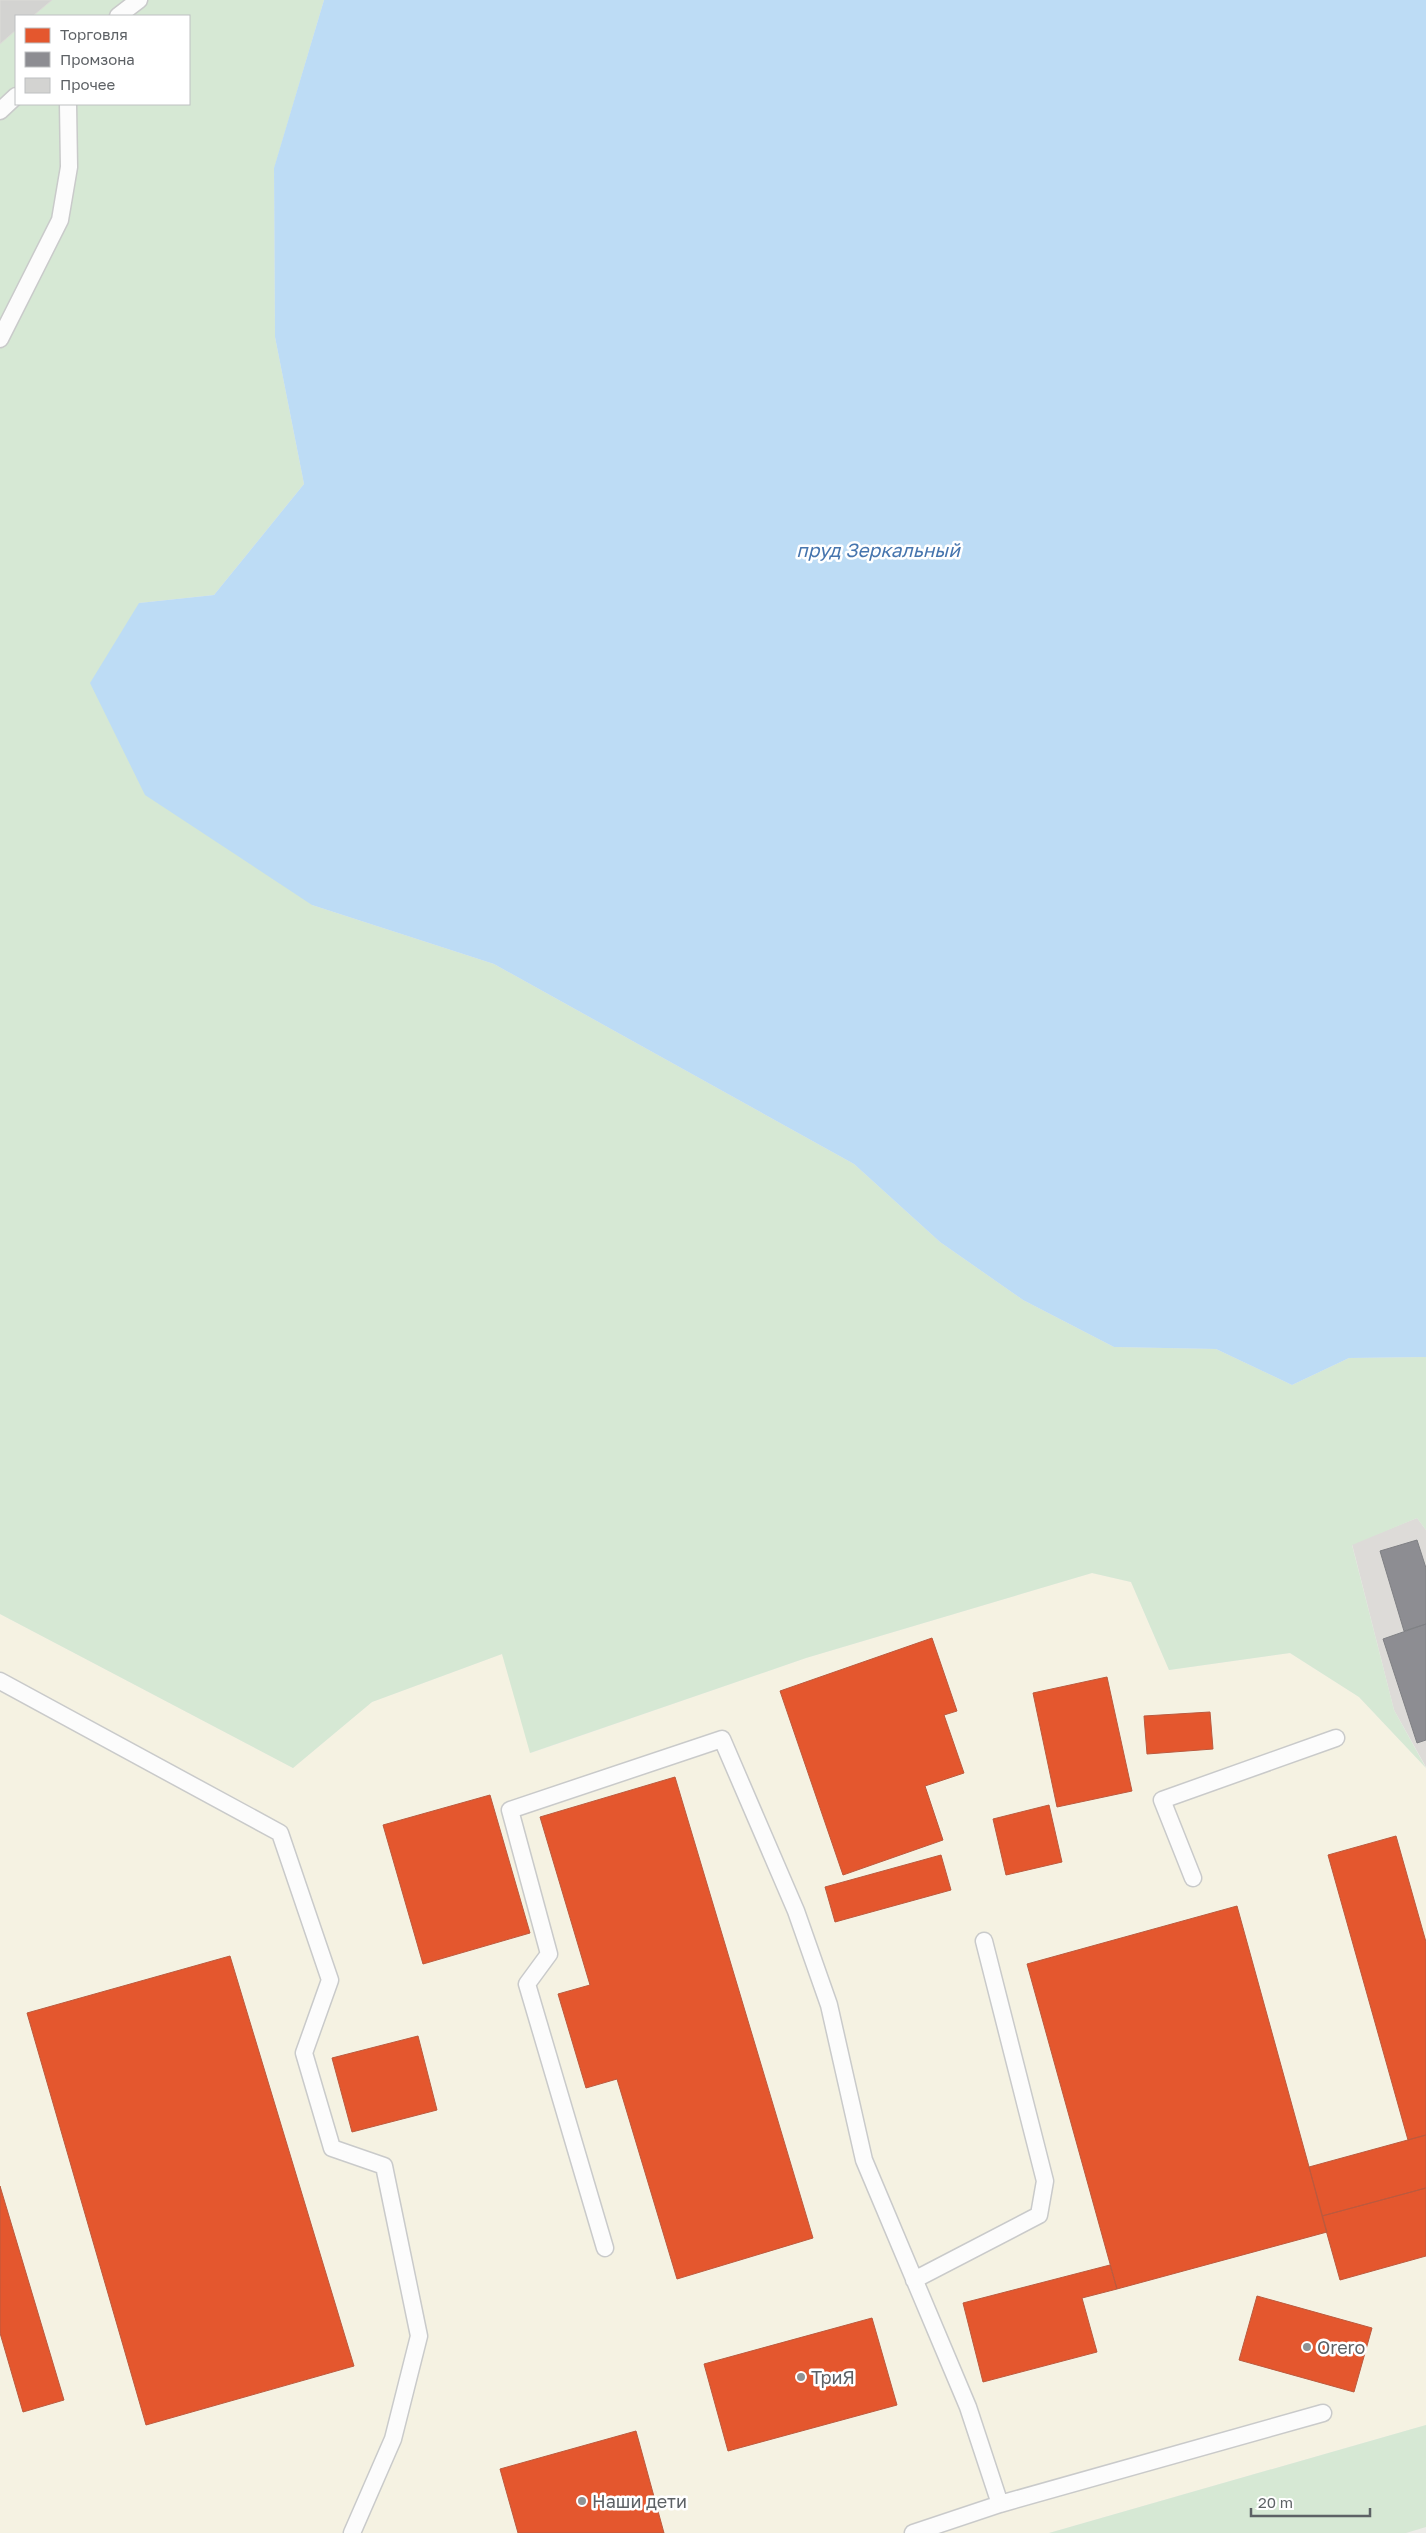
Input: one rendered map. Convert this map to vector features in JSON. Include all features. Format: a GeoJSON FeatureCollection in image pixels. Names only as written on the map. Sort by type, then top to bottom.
{"type":"FeatureCollection","features":[{"type":"Feature","properties":{"kind":"lane"},"geometry":{"type":"LineString","coordinates":[[119,15],[139,0]]}},
{"type":"Feature","properties":{"kind":"lane"},"geometry":{"type":"LineString","coordinates":[[0,111],[15,97]]}},
{"type":"Feature","properties":{"kind":"lane"},"geometry":{"type":"LineString","coordinates":[[0,339],[60,220],[69,167],[68,105]]}},
{"type":"Feature","properties":{"kind":"lane"},"geometry":{"type":"LineString","coordinates":[[0,1681],[280,1833],[330,1980],[304,2052],[332,2148],[384,2166],[419,2336],[393,2439],[352,2533]]}},
{"type":"Feature","properties":{"kind":"lane"},"geometry":{"type":"LineString","coordinates":[[1193,1878],[1162,1800],[1336,1738]]}},
{"type":"Feature","properties":{"kind":"lane"},"geometry":{"type":"LineString","coordinates":[[605,2248],[527,1984],[550,1954],[510,1810],[722,1739],[796,1910],[829,2005],[864,2160],[968,2407],[1000,2504]]}},
{"type":"Feature","properties":{"kind":"lane"},"geometry":{"type":"LineString","coordinates":[[914,2280],[1039,2215],[1045,2182],[984,1941]]}},
{"type":"Feature","properties":{"kind":"lane"},"geometry":{"type":"LineString","coordinates":[[914,2533],[1000,2504],[1323,2413]]}},
{"type":"Feature","properties":{"kind":"shaded area"},"geometry":{"type":"Polygon","coordinates":[[[1417,1518],[1426,1530],[1426,1767],[1394,1710],[1352,1544],[1417,1518]]]}},
{"type":"Feature","properties":{"kind":"shaded area"},"geometry":{"type":"Polygon","coordinates":[[[1092,1573],[1131,1582],[1169,1670],[1290,1653],[1359,1697],[1426,1768],[1426,2425],[1049,2533],[0,2533],[0,1614],[293,1768],[372,1702],[502,1654],[531,1753],[806,1658],[1092,1573]]]}},
{"type":"Feature","properties":{"kind":"green space"},"geometry":{"type":"Polygon","coordinates":[[[0,0],[324,0],[274,169],[275,337],[304,484],[214,595],[139,603],[312,905],[494,964],[854,1164],[940,1242],[1023,1300],[1114,1347],[1216,1349],[1292,1385],[1349,1358],[1426,1357],[1426,1530],[1417,1518],[1352,1545],[1394,1710],[1426,1768],[1359,1697],[1290,1653],[1169,1670],[1131,1582],[1092,1573],[806,1658],[530,1753],[502,1654],[372,1702],[293,1768],[0,1614],[0,0]]]}},
{"type":"Feature","properties":{"kind":"green space"},"geometry":{"type":"Polygon","coordinates":[[[1426,2425],[1426,2527],[1406,2533],[1049,2533],[1426,2425]]]}},
{"type":"Feature","properties":{"kind":"water","name":"пруд Зеркальный"},"geometry":{"type":"Polygon","coordinates":[[[324,0],[1426,0],[1426,1357],[1349,1358],[1292,1385],[1216,1349],[1114,1347],[1023,1300],[940,1242],[854,1164],[494,964],[312,905],[145,795],[90,683],[139,603],[214,595],[304,484],[275,337],[274,168],[324,0]]]}},
{"type":"Feature","properties":{"kind":"building: Торговля"},"geometry":{"type":"Polygon","coordinates":[[[932,1638],[957,1711],[944,1715],[964,1773],[925,1786],[943,1840],[843,1875],[780,1691],[932,1638]]]}},
{"type":"Feature","properties":{"kind":"building: Торговля"},"geometry":{"type":"Polygon","coordinates":[[[1107,1677],[1132,1791],[1057,1807],[1033,1693],[1107,1677]]]}},
{"type":"Feature","properties":{"kind":"building: Торговля"},"geometry":{"type":"Polygon","coordinates":[[[1210,1712],[1213,1749],[1147,1754],[1144,1716],[1210,1712]]]}},
{"type":"Feature","properties":{"kind":"building: Торговля"},"geometry":{"type":"Polygon","coordinates":[[[675,1777],[813,2238],[677,2279],[617,2079],[586,2088],[558,1994],[590,1985],[540,1817],[675,1777]]]}},
{"type":"Feature","properties":{"kind":"building: Торговля"},"geometry":{"type":"Polygon","coordinates":[[[490,1795],[530,1933],[423,1964],[383,1825],[490,1795]]]}},
{"type":"Feature","properties":{"kind":"building: Торговля"},"geometry":{"type":"Polygon","coordinates":[[[1049,1805],[1062,1862],[1006,1875],[993,1819],[1049,1805]]]}},
{"type":"Feature","properties":{"kind":"building: Торговля"},"geometry":{"type":"Polygon","coordinates":[[[1396,1836],[1426,1942],[1426,2135],[1408,2140],[1328,1855],[1396,1836]]]}},
{"type":"Feature","properties":{"kind":"building: Торговля"},"geometry":{"type":"Polygon","coordinates":[[[941,1855],[951,1890],[835,1922],[825,1887],[941,1855]]]}},
{"type":"Feature","properties":{"kind":"building: Торговля"},"geometry":{"type":"Polygon","coordinates":[[[1237,1906],[1327,2232],[1117,2289],[1027,1964],[1237,1906]]]}},
{"type":"Feature","properties":{"kind":"building: Торговля"},"geometry":{"type":"Polygon","coordinates":[[[230,1956],[354,2366],[146,2425],[27,2013],[230,1956]]]}},
{"type":"Feature","properties":{"kind":"building: Торговля"},"geometry":{"type":"Polygon","coordinates":[[[418,2036],[437,2110],[352,2132],[332,2058],[418,2036]]]}},
{"type":"Feature","properties":{"kind":"building: Торговля"},"geometry":{"type":"Polygon","coordinates":[[[1426,2135],[1426,2188],[1322,2216],[1309,2167],[1426,2135]]]}},
{"type":"Feature","properties":{"kind":"building: Торговля"},"geometry":{"type":"Polygon","coordinates":[[[0,2186],[64,2400],[23,2412],[0,2333],[0,2186]]]}},
{"type":"Feature","properties":{"kind":"building: Торговля"},"geometry":{"type":"Polygon","coordinates":[[[1426,2188],[1426,2256],[1340,2280],[1322,2216],[1426,2188]]]}},
{"type":"Feature","properties":{"kind":"building: Торговля"},"geometry":{"type":"Polygon","coordinates":[[[1110,2265],[1117,2289],[1082,2298],[1097,2352],[983,2382],[963,2303],[1110,2265]]]}},
{"type":"Feature","properties":{"kind":"building: Торговля"},"geometry":{"type":"Polygon","coordinates":[[[1257,2296],[1372,2328],[1354,2392],[1239,2360],[1257,2296]]]}},
{"type":"Feature","properties":{"kind":"building: Торговля"},"geometry":{"type":"Polygon","coordinates":[[[872,2318],[897,2405],[728,2451],[704,2364],[872,2318]]]}},
{"type":"Feature","properties":{"kind":"building: Торговля","name":"Наши дети"},"geometry":{"type":"Polygon","coordinates":[[[636,2431],[664,2533],[518,2533],[500,2469],[636,2431]]]}},
{"type":"Feature","properties":{"kind":"building: Промзона"},"geometry":{"type":"Polygon","coordinates":[[[1417,1540],[1426,1568],[1426,1624],[1404,1631],[1380,1551],[1417,1540]]]}},
{"type":"Feature","properties":{"kind":"building: Промзона"},"geometry":{"type":"Polygon","coordinates":[[[1426,1624],[1426,1740],[1417,1743],[1383,1639],[1426,1624]]]}},
{"type":"Feature","properties":{"kind":"building: Прочее"},"geometry":{"type":"Polygon","coordinates":[[[0,0],[52,0],[34,15],[15,15],[15,31],[0,44],[0,0]]]}},
{"type":"Feature","properties":{"kind":"place","name":"Orero"},"geometry":{"type":"Point","coordinates":[1307,2347]}},
{"type":"Feature","properties":{"kind":"place","name":"ТриЯ"},"geometry":{"type":"Point","coordinates":[801,2377]}},
{"type":"Feature","properties":{"kind":"place","name":"Наши дети"},"geometry":{"type":"Point","coordinates":[582,2501]}}]}
